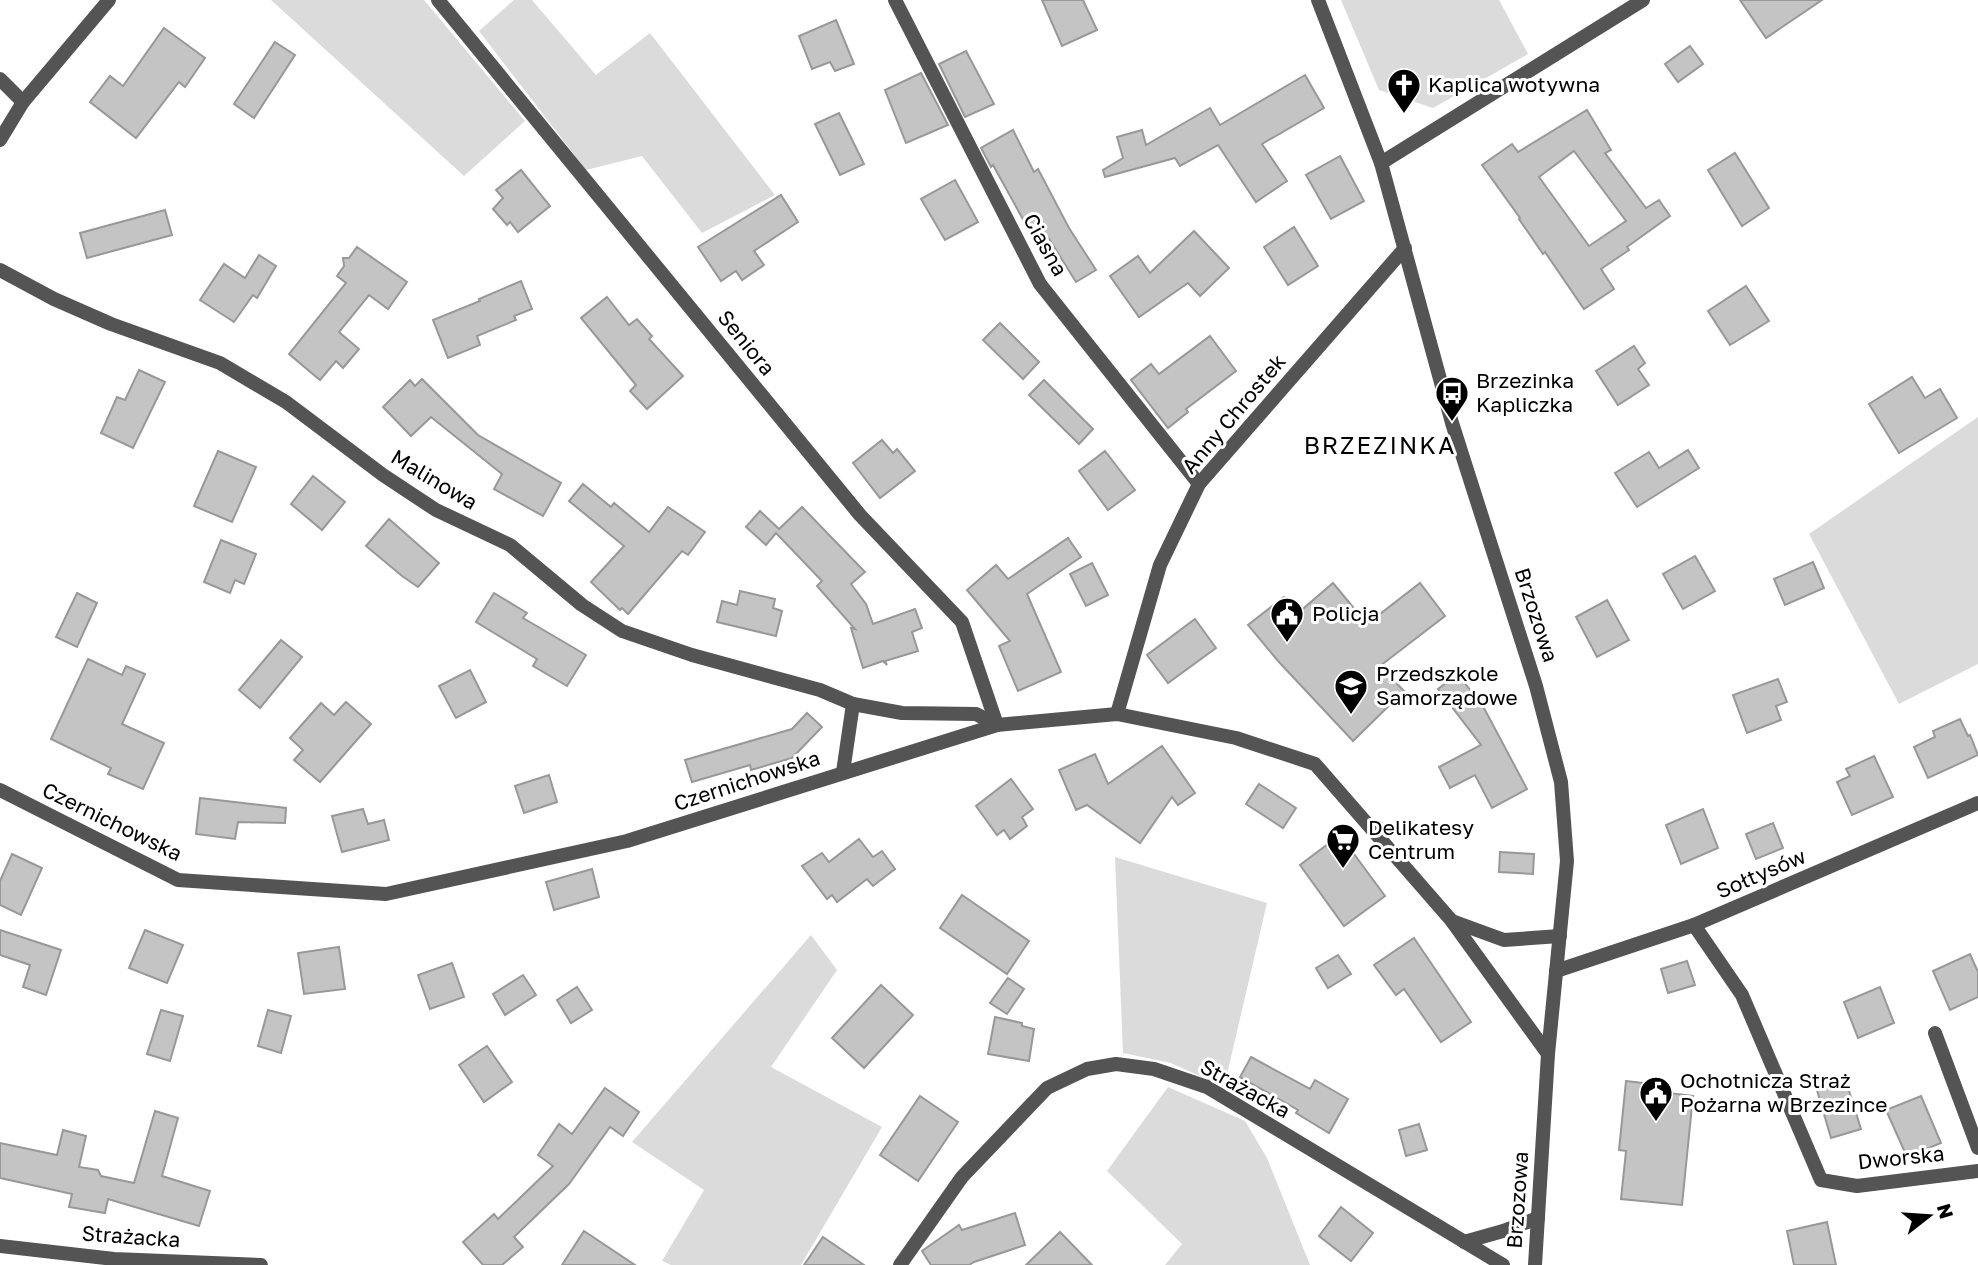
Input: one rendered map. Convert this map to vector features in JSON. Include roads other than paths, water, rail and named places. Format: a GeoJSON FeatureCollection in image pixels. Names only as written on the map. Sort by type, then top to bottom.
{"type":"FeatureCollection","features":[{"type":"Feature","properties":{"kind":"street"},"geometry":{"type":"LineString","coordinates":[[0,140],[23,103],[109,0]]}},
{"type":"Feature","properties":{"kind":"street","name":"Seniora"},"geometry":{"type":"LineString","coordinates":[[438,0],[860,515],[962,622],[997,724]]}},
{"type":"Feature","properties":{"kind":"street","name":"Ciasna"},"geometry":{"type":"LineString","coordinates":[[895,0],[1040,284],[1199,484]]}},
{"type":"Feature","properties":{"kind":"street","name":"Brzozowa"},"geometry":{"type":"LineString","coordinates":[[1318,0],[1381,163],[1452,423],[1536,686],[1562,782],[1567,861],[1548,1054],[1535,1265]]}},
{"type":"Feature","properties":{"kind":"street"},"geometry":{"type":"LineString","coordinates":[[1381,163],[1643,0]]}},
{"type":"Feature","properties":{"kind":"street"},"geometry":{"type":"LineString","coordinates":[[0,79],[23,103]]}},
{"type":"Feature","properties":{"kind":"street","name":"Anny Chrostek"},"geometry":{"type":"LineString","coordinates":[[1117,714],[1160,565],[1199,484],[1405,248]]}},
{"type":"Feature","properties":{"kind":"street","name":"Malinowa"},"geometry":{"type":"LineString","coordinates":[[0,271],[111,324],[231,369],[286,402],[383,475],[436,510],[510,545],[582,605],[622,632],[692,655],[820,690],[853,704],[902,713],[976,714],[997,724]]}},
{"type":"Feature","properties":{"kind":"street"},"geometry":{"type":"LineString","coordinates":[[843,772],[853,704]]}},
{"type":"Feature","properties":{"kind":"street","name":"Czernichowska"},"geometry":{"type":"LineString","coordinates":[[0,790],[178,880],[386,894],[627,841],[997,724],[1117,714],[1236,738],[1315,764],[1451,920],[1548,1054]]}},
{"type":"Feature","properties":{"kind":"street","name":"Sołtysów"},"geometry":{"type":"LineString","coordinates":[[1556,971],[1694,925],[1978,803]]}},
{"type":"Feature","properties":{"kind":"street","name":"Czernichowska"},"geometry":{"type":"LineString","coordinates":[[1451,920],[1504,940],[1560,936]]}},
{"type":"Feature","properties":{"kind":"street","name":"Dworska"},"geometry":{"type":"LineString","coordinates":[[1694,925],[1742,995],[1821,1180],[1857,1186],[1978,1171]]}},
{"type":"Feature","properties":{"kind":"street","name":"Dworska"},"geometry":{"type":"LineString","coordinates":[[1935,1033],[1978,1148]]}},
{"type":"Feature","properties":{"kind":"street","name":"Strażacka"},"geometry":{"type":"LineString","coordinates":[[900,1265],[962,1177],[1048,1088],[1087,1069],[1116,1064],[1154,1069],[1207,1087],[1503,1265]]}},
{"type":"Feature","properties":{"kind":"street"},"geometry":{"type":"LineString","coordinates":[[1464,1242],[1538,1218]]}},
{"type":"Feature","properties":{"kind":"street","name":"Strażacka"},"geometry":{"type":"LineString","coordinates":[[0,1246],[114,1259],[261,1265]]}},
{"type":"Feature","properties":{"kind":"place","name":"Kaplica wotywna"},"geometry":{"type":"Point","coordinates":[1404,115]}},
{"type":"Feature","properties":{"kind":"place","name":"Brzezinka Kapliczka"},"geometry":{"type":"Point","coordinates":[1452,423]}},
{"type":"Feature","properties":{"kind":"place","name":"Policja"},"geometry":{"type":"Point","coordinates":[1287,644]}},
{"type":"Feature","properties":{"kind":"place","name":"Przedszkole Samorządowe"},"geometry":{"type":"Point","coordinates":[1351,716]}},
{"type":"Feature","properties":{"kind":"place","name":"Delikatesy Centrum"},"geometry":{"type":"Point","coordinates":[1343,870]}},
{"type":"Feature","properties":{"kind":"place","name":"Ochotnicza Straż Pożarna w Brzezince"},"geometry":{"type":"Point","coordinates":[1656,1123]}},
{"type":"Feature","properties":{"kind":"district","name":"BRZEZINKA"},"geometry":{"type":"Point","coordinates":[1380,446]}}]}
